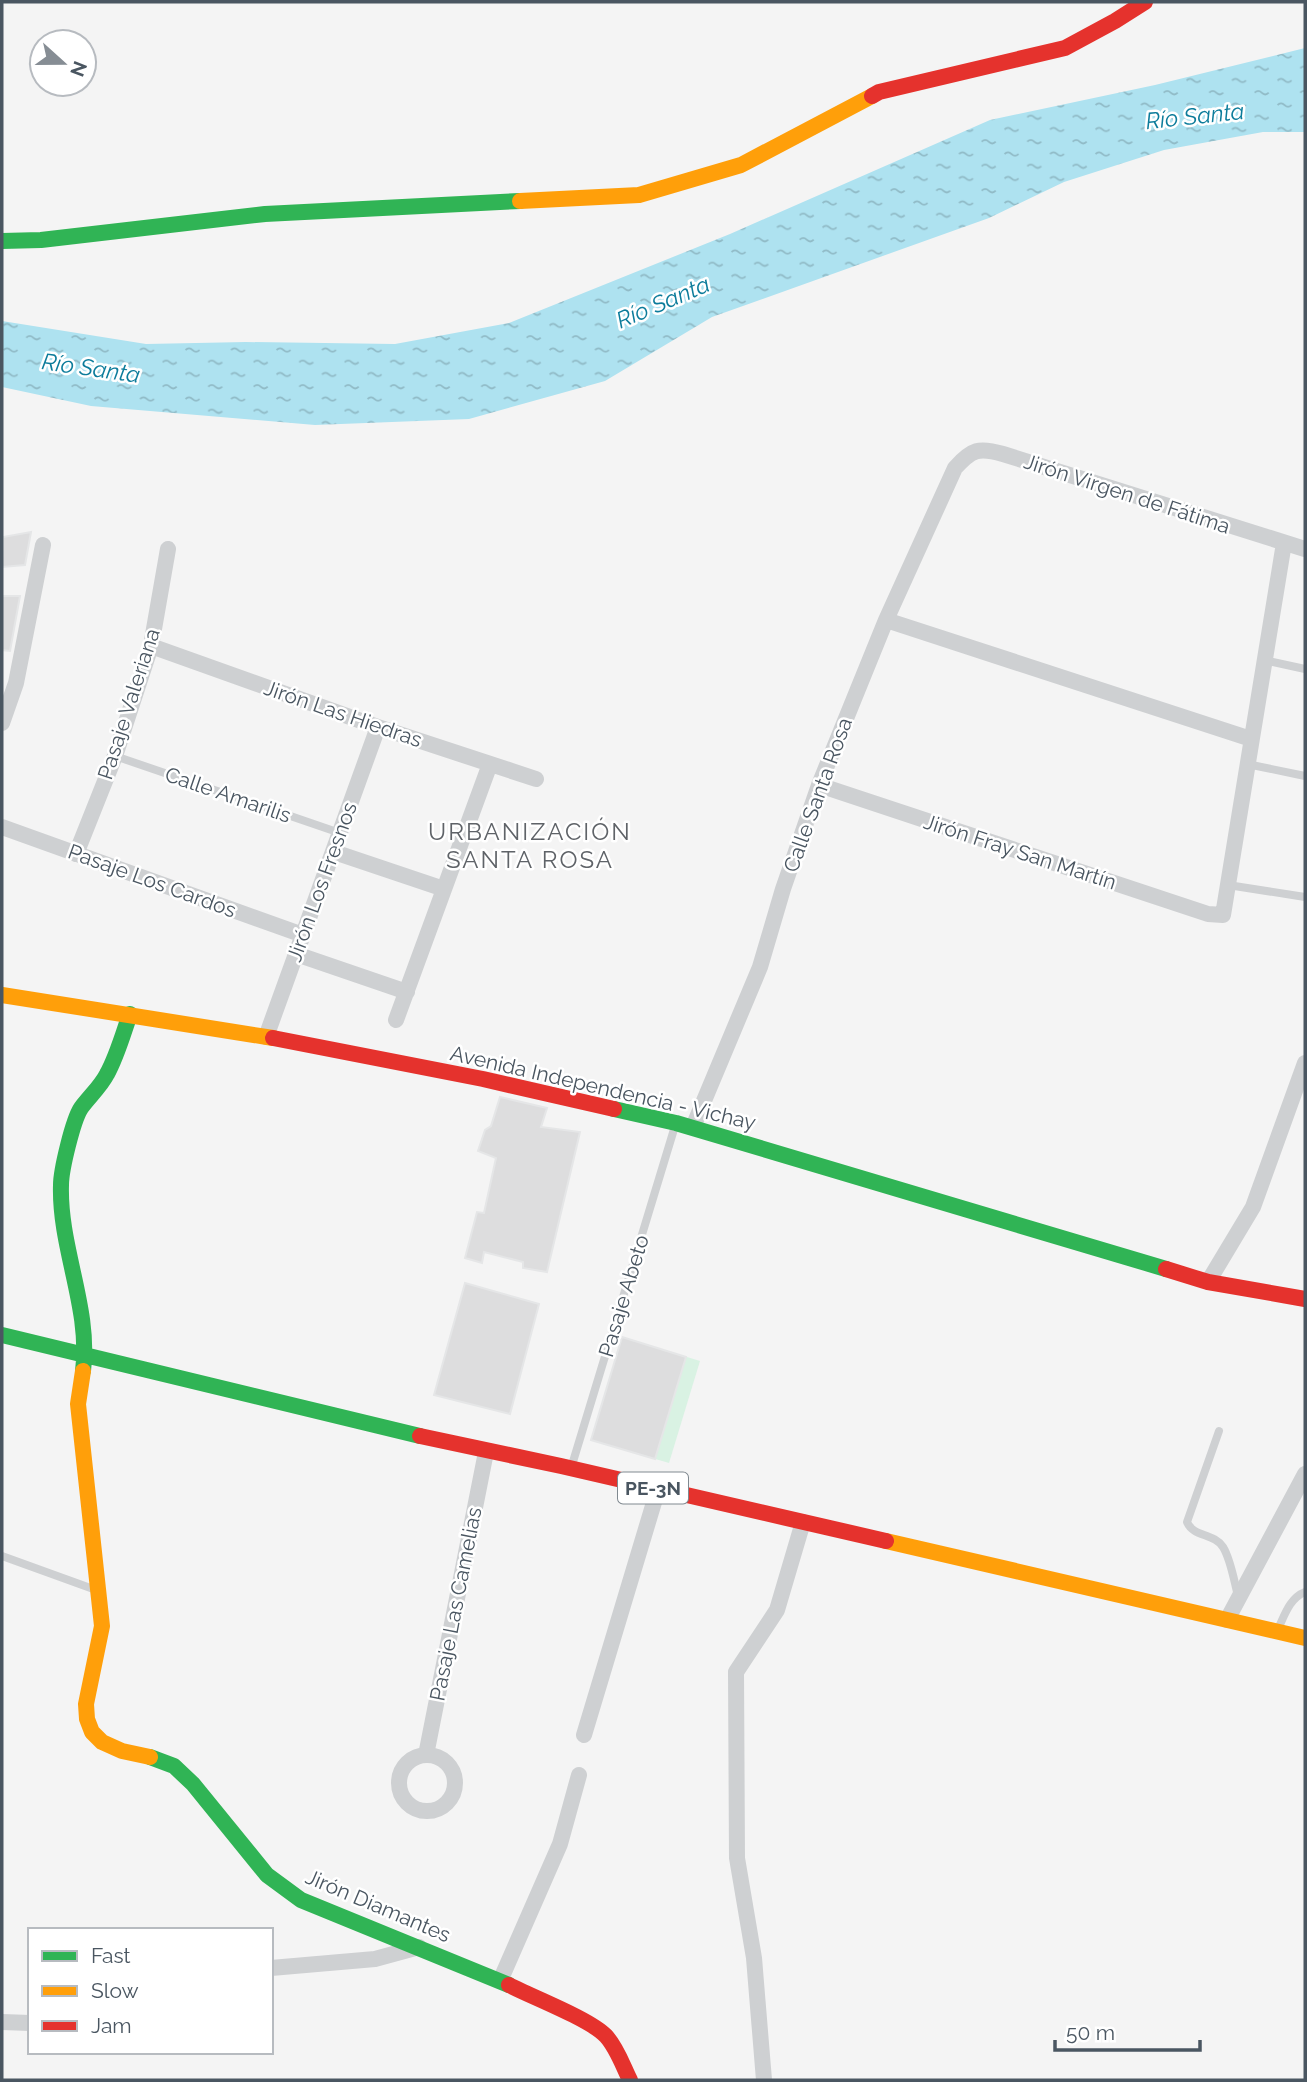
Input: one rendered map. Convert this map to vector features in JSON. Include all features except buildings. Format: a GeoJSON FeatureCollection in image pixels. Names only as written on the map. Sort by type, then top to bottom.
{"type":"FeatureCollection","features":[{"type":"Feature","properties":{"kind":"main road"},"geometry":{"type":"LineString","coordinates":[[2,241],[41,240],[265,214],[639,195],[741,165],[879,92],[1065,48],[1145,2]]}},
{"type":"Feature","properties":{"kind":"main road","name":"Avenida Independencia - Vichay"},"geometry":{"type":"LineString","coordinates":[[2,995],[266,1037],[483,1079],[676,1123],[1208,1282],[1305,1299]]}},
{"type":"Feature","properties":{"kind":"main road","name":"Jirón Diamantes"},"geometry":{"type":"LineString","coordinates":[[130,1014],[107,1075],[79,1111],[63,1168],[61,1193],[62,1225],[79,1303],[85,1353],[78,1404],[102,1626],[86,1704],[87,1719],[92,1732],[102,1742],[122,1751],[157,1758],[174,1766],[193,1784],[267,1875],[301,1900],[500,1980],[587,2023],[606,2036],[630,2080]]}},
{"type":"Feature","properties":{"kind":"main road","name":"PE-3N"},"geometry":{"type":"LineString","coordinates":[[2,1335],[486,1452],[571,1469],[1305,1638]]}},
{"type":"Feature","properties":{"kind":"street","name":"Jirón Virgen de Fátima"},"geometry":{"type":"LineString","coordinates":[[955,467],[967,454],[984,449],[1305,549]]}},
{"type":"Feature","properties":{"kind":"street","name":"Calle Santa Rosa"},"geometry":{"type":"LineString","coordinates":[[693,1127],[760,967],[818,785],[886,620],[955,467]]}},
{"type":"Feature","properties":{"kind":"street"},"geometry":{"type":"LineString","coordinates":[[1228,885],[1284,543]]}},
{"type":"Feature","properties":{"kind":"street"},"geometry":{"type":"LineString","coordinates":[[2,723],[16,683],[43,545]]}},
{"type":"Feature","properties":{"kind":"street","name":"Pasaje Valeriana"},"geometry":{"type":"LineString","coordinates":[[76,854],[115,756],[150,646],[168,550]]}},
{"type":"Feature","properties":{"kind":"street"},"geometry":{"type":"LineString","coordinates":[[886,620],[1251,739]]}},
{"type":"Feature","properties":{"kind":"street","name":"Jirón Las Hiedras"},"geometry":{"type":"LineString","coordinates":[[150,646],[378,727],[536,779]]}},
{"type":"Feature","properties":{"kind":"street","name":"Jirón Los Fresnos"},"geometry":{"type":"LineString","coordinates":[[266,1037],[378,727]]}},
{"type":"Feature","properties":{"kind":"street"},"geometry":{"type":"LineString","coordinates":[[396,1020],[490,764]]}},
{"type":"Feature","properties":{"kind":"street","name":"Jirón Fray San Martín"},"geometry":{"type":"LineString","coordinates":[[818,785],[1208,914],[1223,915],[1228,885]]}},
{"type":"Feature","properties":{"kind":"street","name":"Pasaje Los Cardos"},"geometry":{"type":"LineString","coordinates":[[2,827],[303,935]]}},
{"type":"Feature","properties":{"kind":"street"},"geometry":{"type":"LineString","coordinates":[[334,852],[444,889]]}},
{"type":"Feature","properties":{"kind":"street"},"geometry":{"type":"LineString","coordinates":[[296,954],[407,992]]}},
{"type":"Feature","properties":{"kind":"street"},"geometry":{"type":"LineString","coordinates":[[1208,1282],[1253,1207],[1305,1063]]}},
{"type":"Feature","properties":{"kind":"street","name":"Pasaje Las Camelias"},"geometry":{"type":"LineString","coordinates":[[426,1755],[486,1452]]}},
{"type":"Feature","properties":{"kind":"street"},"geometry":{"type":"LineString","coordinates":[[1227,1620],[1305,1474]]}},
{"type":"Feature","properties":{"kind":"street"},"geometry":{"type":"LineString","coordinates":[[584,1735],[658,1489]]}},
{"type":"Feature","properties":{"kind":"street"},"geometry":{"type":"LineString","coordinates":[[764,2080],[754,1958],[737,1858],[736,1672],[777,1610],[803,1522]]}},
{"type":"Feature","properties":{"kind":"street"},"geometry":{"type":"LineString","coordinates":[[500,1980],[560,1844],[579,1775]]}},
{"type":"Feature","properties":{"kind":"street"},"geometry":{"type":"LineString","coordinates":[[273,1968],[376,1959],[419,1947]]}},
{"type":"Feature","properties":{"kind":"street"},"geometry":{"type":"LineString","coordinates":[[2,2022],[28,2023]]}},
{"type":"Feature","properties":{"kind":"lane"},"geometry":{"type":"LineString","coordinates":[[1264,660],[1305,668]]}},
{"type":"Feature","properties":{"kind":"lane","name":"Calle Amarilis"},"geometry":{"type":"LineString","coordinates":[[115,756],[340,833]]}},
{"type":"Feature","properties":{"kind":"lane"},"geometry":{"type":"LineString","coordinates":[[1247,764],[1305,776]]}},
{"type":"Feature","properties":{"kind":"lane"},"geometry":{"type":"LineString","coordinates":[[1228,885],[1305,897]]}},
{"type":"Feature","properties":{"kind":"lane","name":"Pasaje Abeto"},"geometry":{"type":"LineString","coordinates":[[571,1469],[676,1123]]}},
{"type":"Feature","properties":{"kind":"lane"},"geometry":{"type":"LineString","coordinates":[[1219,1431],[1187,1522],[1193,1531],[1213,1539],[1223,1547],[1239,1599]]}},
{"type":"Feature","properties":{"kind":"lane"},"geometry":{"type":"LineString","coordinates":[[2,1556],[98,1591]]}},
{"type":"Feature","properties":{"kind":"lane"},"geometry":{"type":"LineString","coordinates":[[1277,1631],[1290,1604],[1305,1592]]}},
{"type":"Feature","properties":{"kind":"green space"},"geometry":{"type":"Polygon","coordinates":[[[622,1337],[700,1361],[669,1463],[591,1440],[622,1337]]]}},
{"type":"Feature","properties":{"kind":"water","name":"Río Santa"},"geometry":{"type":"Polygon","coordinates":[[[1305,48],[1305,132],[1263,132],[1164,150],[1064,182],[989,218],[712,317],[605,381],[469,419],[315,425],[91,406],[2,387],[2,321],[146,344],[395,344],[509,323],[730,234],[990,120],[1155,85],[1305,48]]]}},
{"type":"Feature","properties":{"kind":"traffic: fast"},"geometry":{"type":"LineString","coordinates":[[2,241],[41,240],[265,214],[520,201]]}},
{"type":"Feature","properties":{"kind":"traffic: fast"},"geometry":{"type":"LineString","coordinates":[[83,1371],[83,1324],[65,1232],[61,1185],[74,1123],[81,1108],[107,1074],[130,1014]]}},
{"type":"Feature","properties":{"kind":"traffic: fast"},"geometry":{"type":"LineString","coordinates":[[614,1109],[676,1123],[1166,1269]]}},
{"type":"Feature","properties":{"kind":"traffic: fast"},"geometry":{"type":"LineString","coordinates":[[2,1335],[420,1436]]}},
{"type":"Feature","properties":{"kind":"traffic: fast"},"geometry":{"type":"LineString","coordinates":[[150,1757],[174,1766],[193,1784],[267,1875],[301,1900],[509,1985]]}},
{"type":"Feature","properties":{"kind":"traffic: slow"},"geometry":{"type":"LineString","coordinates":[[520,201],[639,195],[741,165],[872,96]]}},
{"type":"Feature","properties":{"kind":"traffic: slow"},"geometry":{"type":"LineString","coordinates":[[2,995],[273,1038]]}},
{"type":"Feature","properties":{"kind":"traffic: slow"},"geometry":{"type":"LineString","coordinates":[[83,1371],[78,1404],[102,1626],[86,1704],[87,1719],[92,1732],[102,1742],[122,1751],[150,1757]]}},
{"type":"Feature","properties":{"kind":"traffic: slow"},"geometry":{"type":"LineString","coordinates":[[886,1541],[1305,1638]]}},
{"type":"Feature","properties":{"kind":"traffic: jam"},"geometry":{"type":"LineString","coordinates":[[872,96],[879,92],[1065,48],[1145,2]]}},
{"type":"Feature","properties":{"kind":"traffic: jam"},"geometry":{"type":"LineString","coordinates":[[273,1038],[483,1079],[614,1109]]}},
{"type":"Feature","properties":{"kind":"traffic: jam"},"geometry":{"type":"LineString","coordinates":[[1166,1269],[1208,1282],[1305,1299]]}},
{"type":"Feature","properties":{"kind":"traffic: jam"},"geometry":{"type":"LineString","coordinates":[[420,1436],[886,1541]]}},
{"type":"Feature","properties":{"kind":"traffic: jam"},"geometry":{"type":"LineString","coordinates":[[509,1985],[598,2029],[620,2057],[630,2080]]}},
{"type":"Feature","properties":{"kind":"district","name":"URBANIZACIÓN SANTA ROSA"},"geometry":{"type":"Point","coordinates":[530,846]}}]}
